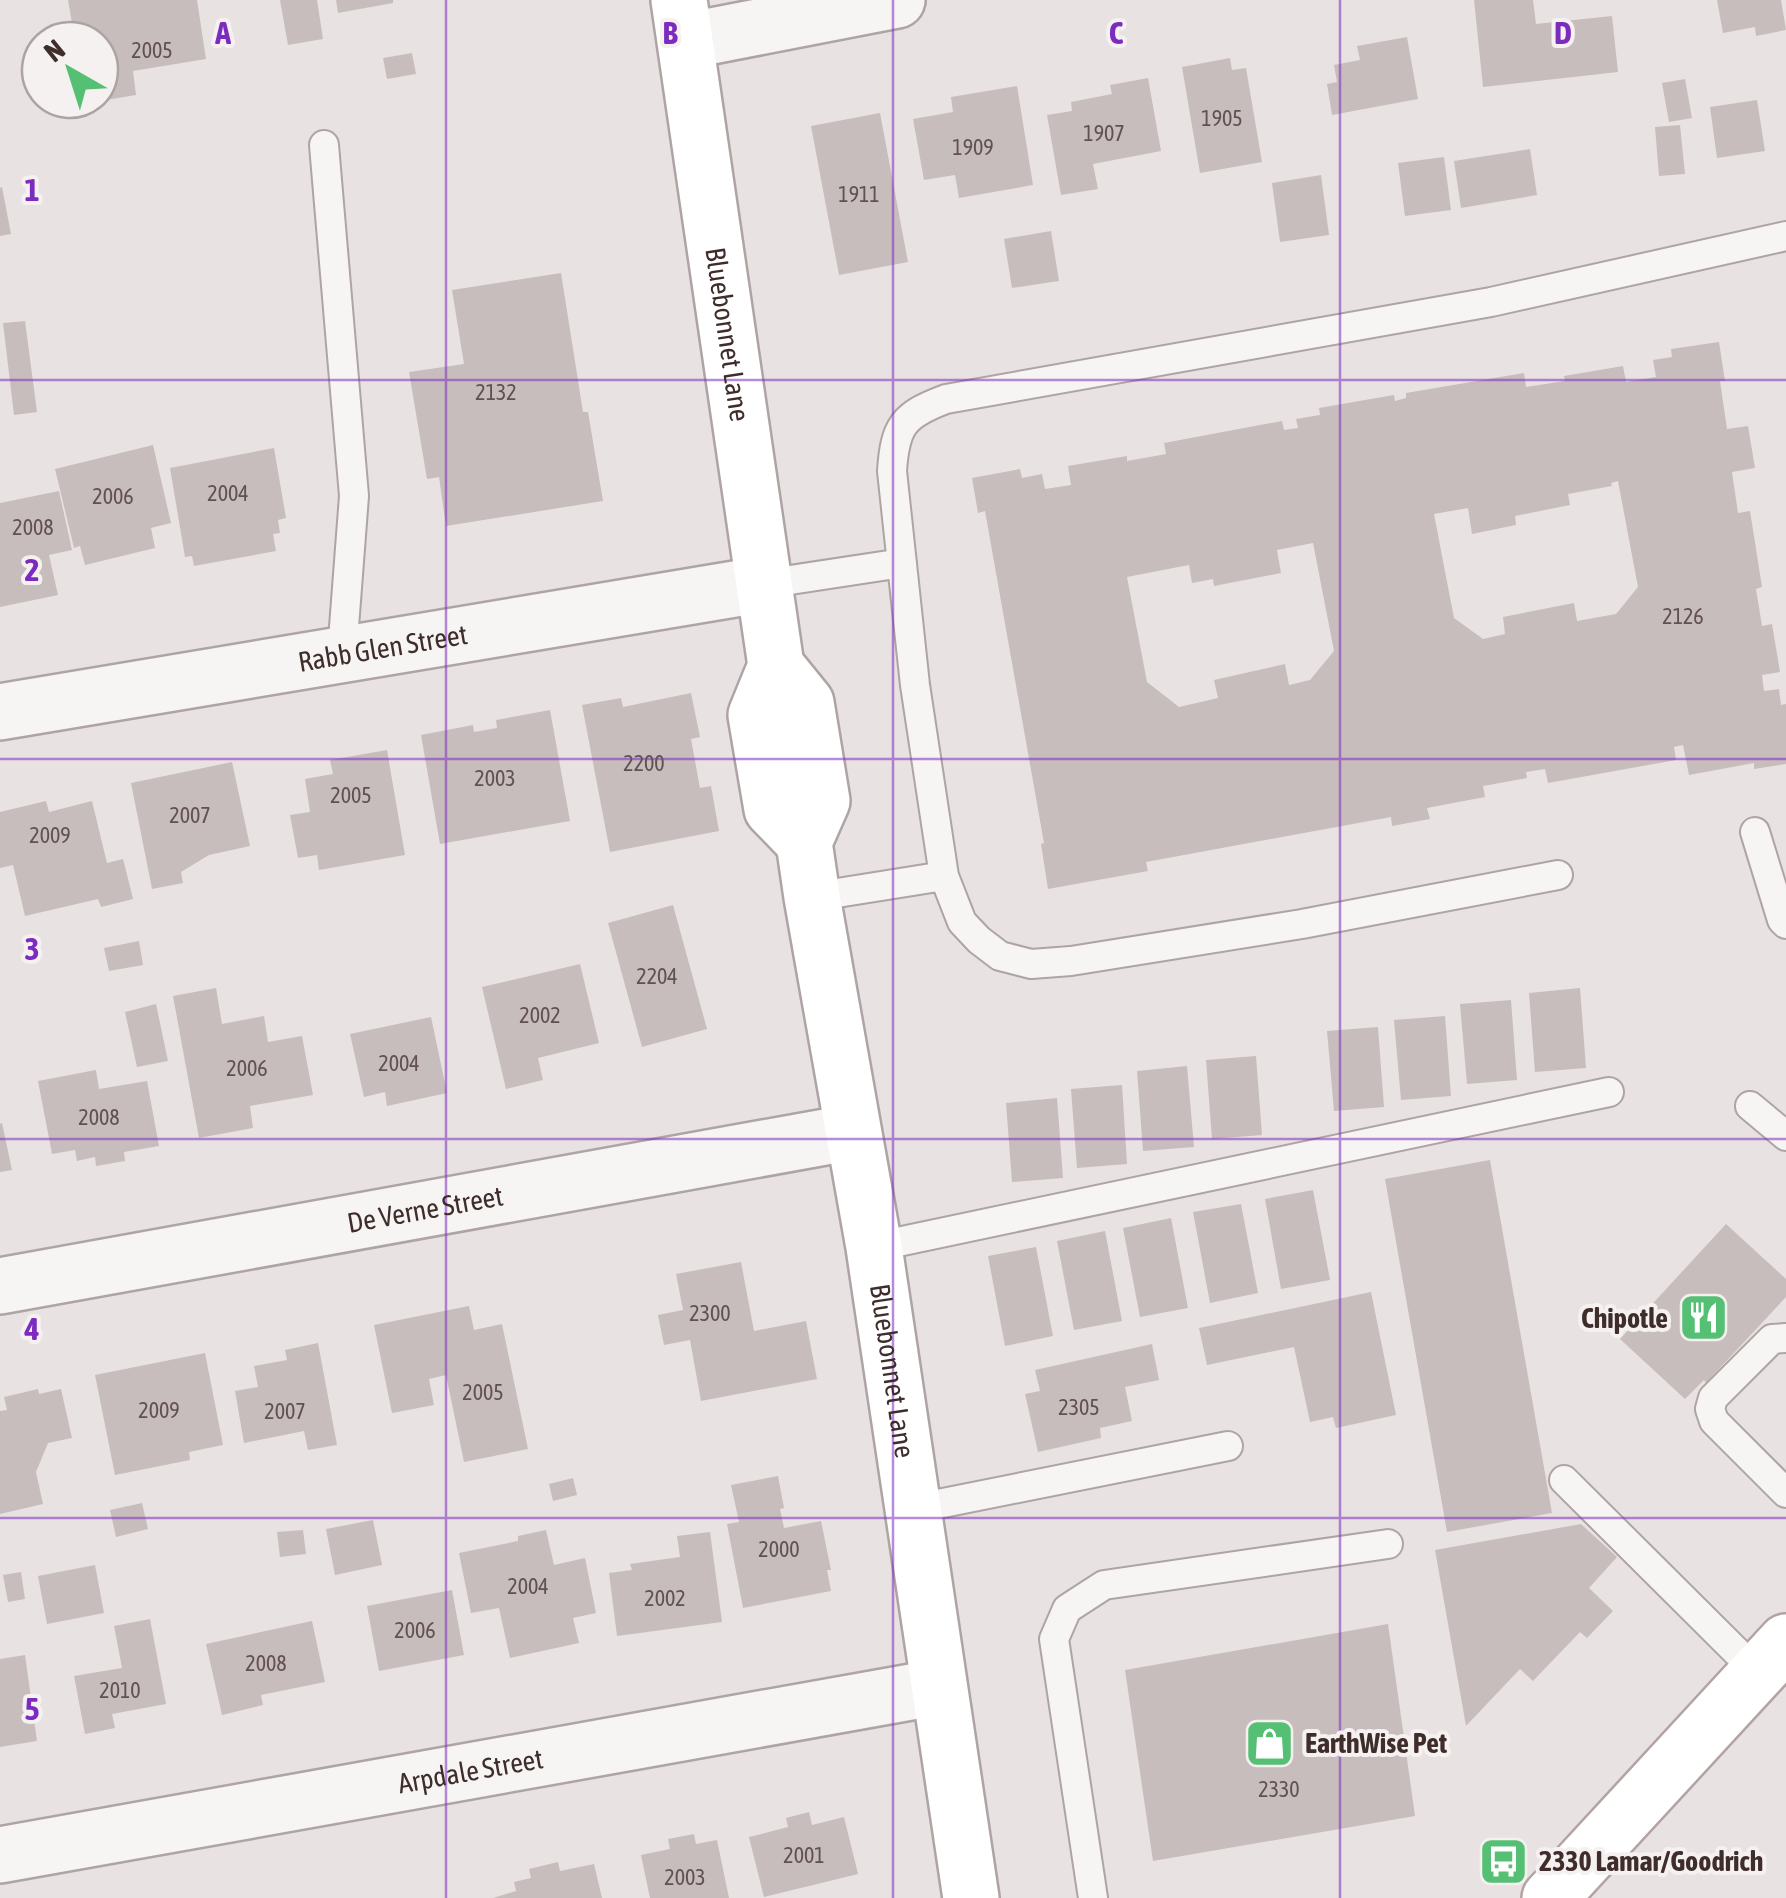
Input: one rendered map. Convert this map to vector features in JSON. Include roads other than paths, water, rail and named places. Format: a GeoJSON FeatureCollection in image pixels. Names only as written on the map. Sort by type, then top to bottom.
{"type":"FeatureCollection","features":[{"type":"Feature","properties":{"kind":"street"},"geometry":{"type":"LineString","coordinates":[[683,20],[897,0]]}},
{"type":"Feature","properties":{"kind":"street","name":"Bluebonnet Lane"},"geometry":{"type":"LineString","coordinates":[[683,20],[776,666],[756,715],[772,809],[804,842],[874,1247],[971,1898]]}},
{"type":"Feature","properties":{"kind":"street","name":"Rabb Glen Street"},"geometry":{"type":"LineString","coordinates":[[0,712],[764,584]]}},
{"type":"Feature","properties":{"kind":"street","name":"De Verne Street"},"geometry":{"type":"LineString","coordinates":[[0,1286],[853,1132]]}},
{"type":"Feature","properties":{"kind":"street"},"geometry":{"type":"LineString","coordinates":[[1550,1898],[1772,1657]]}},
{"type":"Feature","properties":{"kind":"street","name":"Arpdale Street"},"geometry":{"type":"LineString","coordinates":[[0,1855],[939,1688]]}},
{"type":"Feature","properties":{"kind":"lane"},"geometry":{"type":"LineString","coordinates":[[324,145],[354,496],[342,653]]}},
{"type":"Feature","properties":{"kind":"lane"},"geometry":{"type":"LineString","coordinates":[[1558,875],[1302,924],[1070,961],[1031,964],[1000,956],[962,922],[944,876],[915,685],[892,471],[894,443],[910,418],[925,406],[946,399],[1491,302],[1786,236]]}},
{"type":"Feature","properties":{"kind":"lane"},"geometry":{"type":"LineString","coordinates":[[764,584],[902,563]]}},
{"type":"Feature","properties":{"kind":"lane"},"geometry":{"type":"LineString","coordinates":[[1756,832],[1786,924]]}},
{"type":"Feature","properties":{"kind":"lane"},"geometry":{"type":"LineString","coordinates":[[812,897],[944,876]]}},
{"type":"Feature","properties":{"kind":"lane"},"geometry":{"type":"LineString","coordinates":[[874,1247],[1609,1092]]}},
{"type":"Feature","properties":{"kind":"lane"},"geometry":{"type":"LineString","coordinates":[[1750,1106],[1786,1136]]}},
{"type":"Feature","properties":{"kind":"lane"},"geometry":{"type":"LineString","coordinates":[[1786,1338],[1772,1339],[1714,1398],[1710,1410],[1714,1421],[1786,1493]]}},
{"type":"Feature","properties":{"kind":"lane"},"geometry":{"type":"LineString","coordinates":[[913,1508],[1228,1446]]}},
{"type":"Feature","properties":{"kind":"lane"},"geometry":{"type":"LineString","coordinates":[[1564,1480],[1772,1657]]}},
{"type":"Feature","properties":{"kind":"lane"},"geometry":{"type":"LineString","coordinates":[[1093,1898],[1054,1639],[1066,1609],[1104,1585],[1388,1544]]}},
{"type":"Feature","properties":{"kind":"place","name":"Chipotle"},"geometry":{"type":"Point","coordinates":[1703,1318]}},
{"type":"Feature","properties":{"kind":"place","name":"EarthWise Pet"},"geometry":{"type":"Point","coordinates":[1270,1743]}},
{"type":"Feature","properties":{"kind":"place","name":"2330 Lamar/Goodrich"},"geometry":{"type":"Point","coordinates":[1504,1861]}}]}
